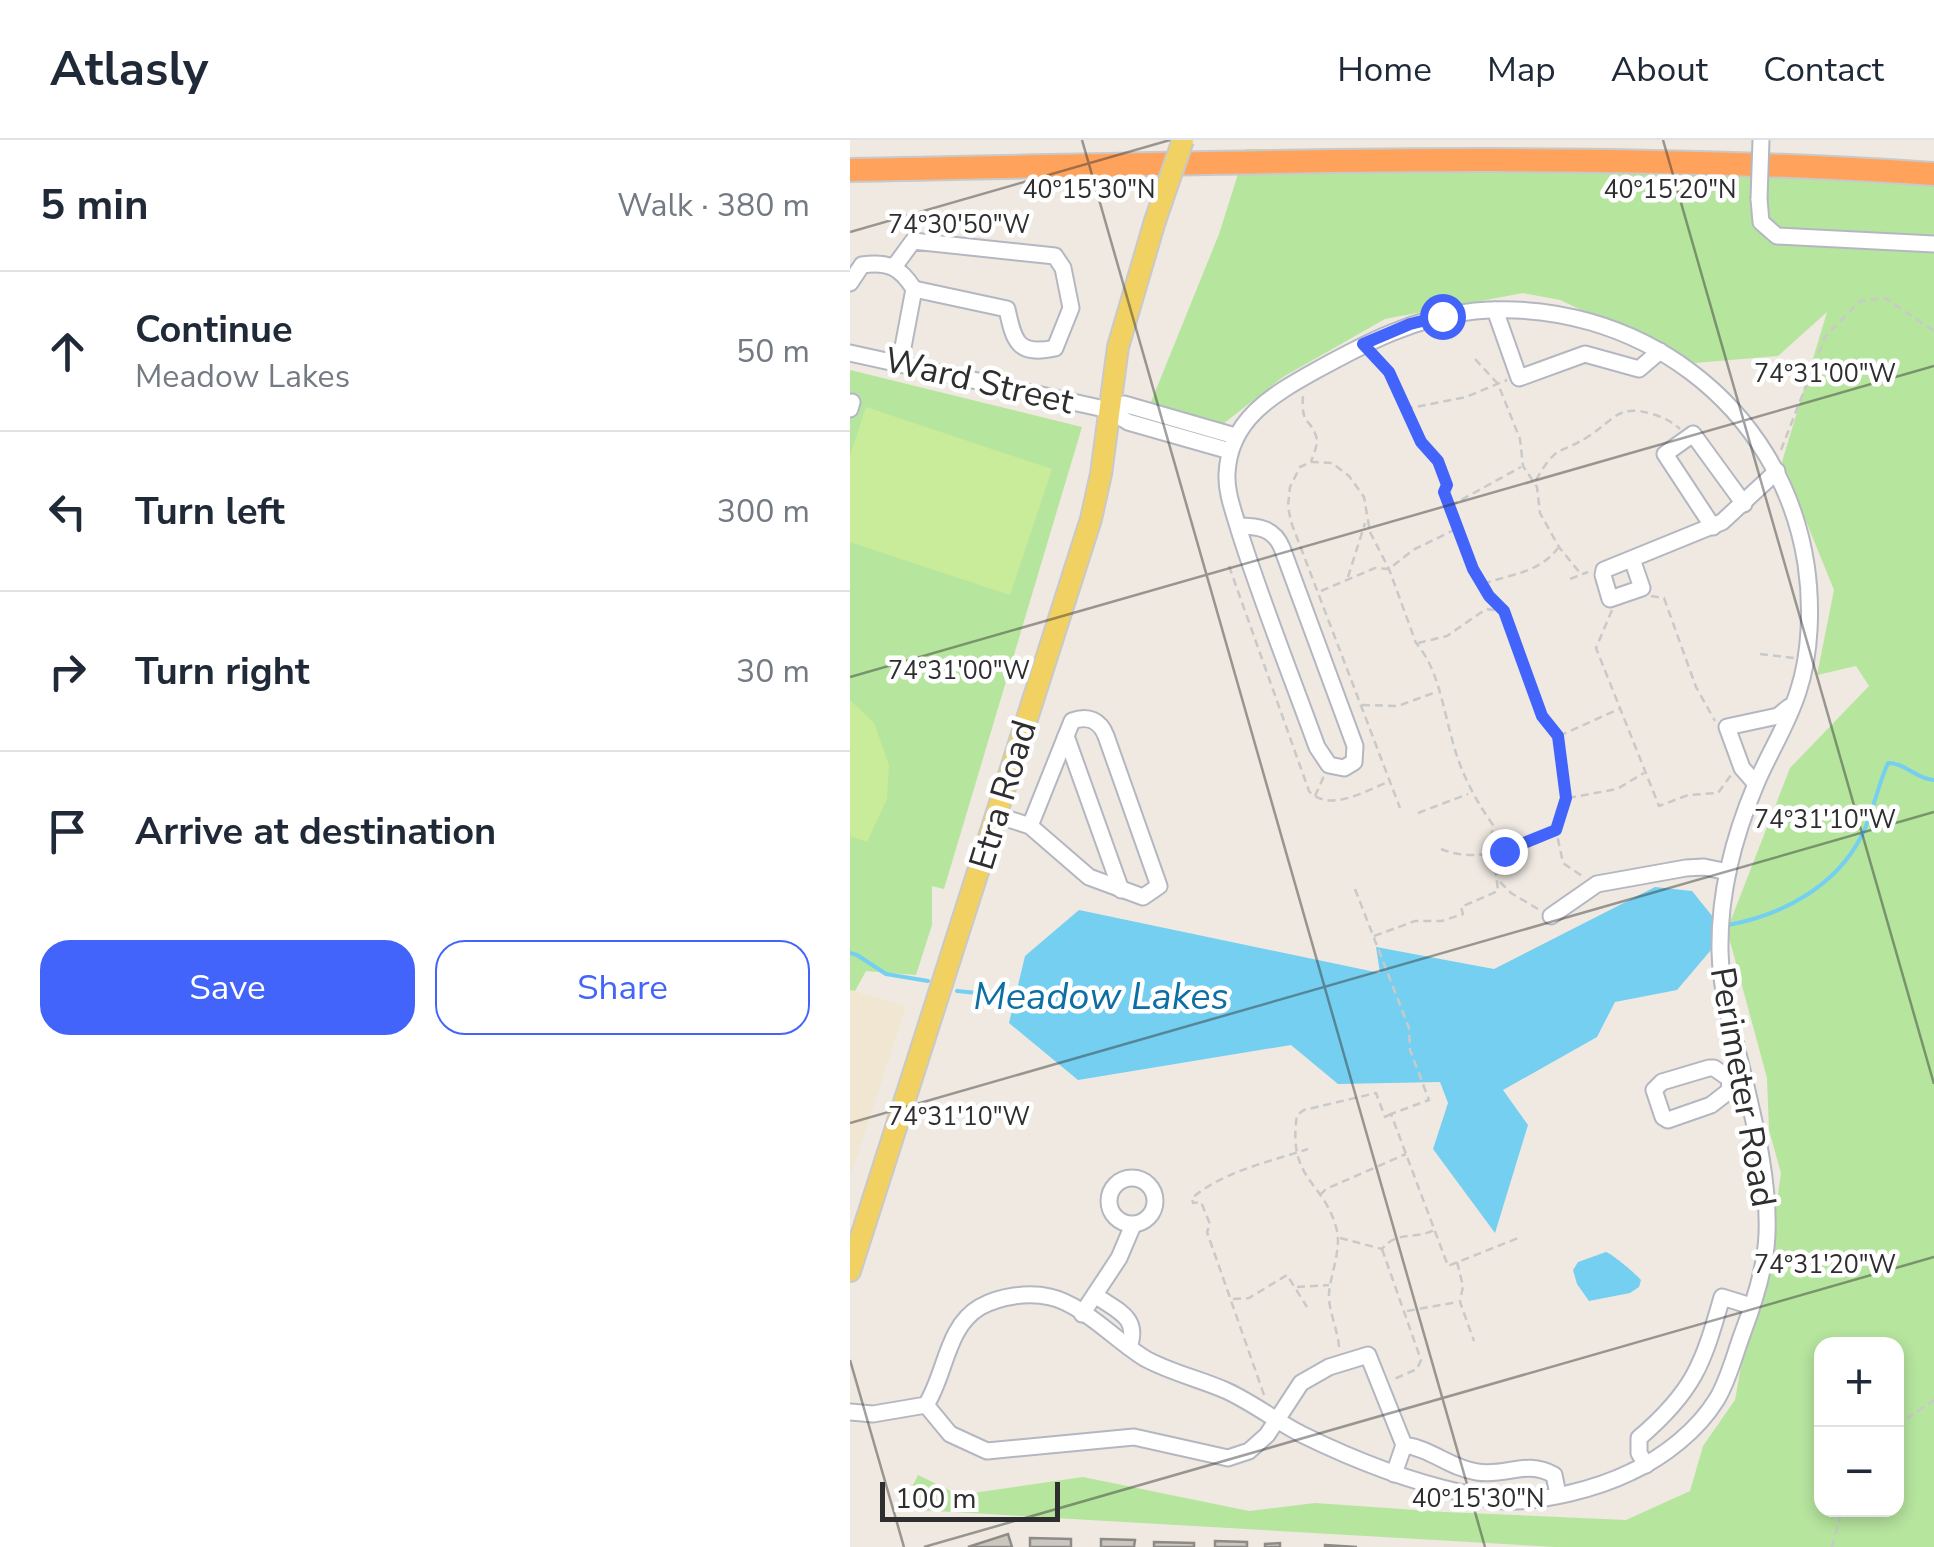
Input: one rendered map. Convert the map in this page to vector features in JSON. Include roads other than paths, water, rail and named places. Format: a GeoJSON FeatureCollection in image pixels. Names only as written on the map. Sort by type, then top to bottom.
{"type":"FeatureCollection","features":[{"type":"Feature","properties":{"kind":"highway"},"geometry":{"type":"LineString","coordinates":[[850,170],[1562,160],[1752,164],[1934,174]]}},
{"type":"Feature","properties":{"kind":"highway"},"geometry":{"type":"LineString","coordinates":[[850,180],[945,169]]}},
{"type":"Feature","properties":{"kind":"main road","name":"Etra Road"},"geometry":{"type":"LineString","coordinates":[[850,1272],[1091,519],[1124,316],[1183,140]]}},
{"type":"Feature","properties":{"kind":"street"},"geometry":{"type":"LineString","coordinates":[[1762,140],[1761,222],[1777,236],[1934,244]]}},
{"type":"Feature","properties":{"kind":"street"},"geometry":{"type":"LineString","coordinates":[[894,267],[913,241],[1056,256],[1063,268],[1071,308],[1056,348],[1035,352],[1019,345],[1012,335],[1007,309],[914,289]]}},
{"type":"Feature","properties":{"kind":"street"},"geometry":{"type":"LineString","coordinates":[[850,282],[862,265],[884,262],[903,272],[914,289],[900,363]]}},
{"type":"Feature","properties":{"kind":"street"},"geometry":{"type":"LineString","coordinates":[[1494,310],[1519,378],[1585,354],[1639,369],[1660,351]]}},
{"type":"Feature","properties":{"kind":"street"},"geometry":{"type":"LineString","coordinates":[[1238,526],[1256,526],[1277,536],[1354,746],[1354,762],[1344,768],[1328,765],[1317,747],[1238,526],[1226,478],[1233,444],[1266,399],[1363,344],[1410,324],[1494,310],[1556,311],[1604,326],[1660,351],[1701,377],[1727,402],[1776,468],[1795,516],[1809,595],[1798,693],[1756,784],[1728,872],[1686,868],[1597,884],[1552,916]]}},
{"type":"Feature","properties":{"kind":"street","name":"Ward Street"},"geometry":{"type":"LineString","coordinates":[[850,353],[1109,410]]}},
{"type":"Feature","properties":{"kind":"street"},"geometry":{"type":"LineString","coordinates":[[1109,410],[1128,422],[1233,444]]}},
{"type":"Feature","properties":{"kind":"street"},"geometry":{"type":"LineString","coordinates":[[1713,527],[1664,454],[1692,434],[1744,504]]}},
{"type":"Feature","properties":{"kind":"street"},"geometry":{"type":"LineString","coordinates":[[1632,559],[1642,588],[1610,599],[1604,570],[1713,527],[1744,504],[1776,468]]}},
{"type":"Feature","properties":{"kind":"street"},"geometry":{"type":"LineString","coordinates":[[1756,784],[1742,768],[1727,727],[1778,716],[1792,705]]}},
{"type":"Feature","properties":{"kind":"street"},"geometry":{"type":"LineString","coordinates":[[996,815],[1030,826],[1089,877],[1142,897],[1159,886],[1102,726],[1083,717],[1072,721],[1030,826]]}},
{"type":"Feature","properties":{"kind":"street"},"geometry":{"type":"LineString","coordinates":[[1066,736],[1122,890]]}},
{"type":"Feature","properties":{"kind":"street","name":"Perimeter Road"},"geometry":{"type":"LineString","coordinates":[[926,1406],[956,1333],[974,1310],[1007,1297],[1048,1296],[1064,1302],[1144,1358],[1224,1390],[1302,1434],[1423,1485],[1504,1501],[1612,1482],[1646,1465],[1688,1434],[1719,1396],[1751,1306],[1768,1237],[1759,1142],[1737,1077],[1725,1002],[1720,933],[1728,872]]}},
{"type":"Feature","properties":{"kind":"street"},"geometry":{"type":"LineString","coordinates":[[1708,1068],[1737,1077],[1730,1090],[1711,1105],[1668,1120],[1663,1117],[1654,1090],[1662,1082],[1708,1068]]}},
{"type":"Feature","properties":{"kind":"street"},"geometry":{"type":"LineString","coordinates":[[1082,1314],[1128,1242],[1133,1224]]}},
{"type":"Feature","properties":{"kind":"street"},"geometry":{"type":"LineString","coordinates":[[1095,1295],[1131,1322],[1134,1333],[1129,1347]]}},
{"type":"Feature","properties":{"kind":"street"},"geometry":{"type":"LineString","coordinates":[[1646,1465],[1638,1453],[1639,1438],[1688,1389],[1702,1364],[1722,1296],[1751,1306]]}},
{"type":"Feature","properties":{"kind":"street"},"geometry":{"type":"LineString","coordinates":[[850,1412],[874,1414],[926,1406],[950,1434],[987,1451],[1134,1437],[1228,1458],[1249,1451],[1278,1420],[1301,1383],[1368,1355],[1404,1445],[1394,1474]]}},
{"type":"Feature","properties":{"kind":"street"},"geometry":{"type":"LineString","coordinates":[[1404,1445],[1425,1448],[1456,1466],[1478,1472],[1540,1467],[1554,1475],[1558,1494]]}},
{"type":"Feature","properties":{"kind":"water","name":"Meadow Lakes"},"geometry":{"type":"Polygon","coordinates":[[[1655,887],[1692,891],[1713,917],[1711,950],[1677,990],[1615,1002],[1597,1037],[1503,1090],[1528,1125],[1495,1233],[1433,1149],[1448,1103],[1440,1082],[1338,1084],[1291,1045],[1078,1080],[1009,1023],[1025,956],[1079,910],[1380,973],[1376,947],[1494,969],[1655,887]]]}},
{"type":"Feature","properties":{"kind":"water"},"geometry":{"type":"Polygon","coordinates":[[[1606,1252],[1641,1280],[1639,1287],[1630,1293],[1589,1301],[1573,1270],[1578,1262],[1606,1252]]]}},
{"type":"Feature","properties":{"kind":"waterway"},"geometry":{"type":"LineString","coordinates":[[1728,925],[1787,906],[1837,870],[1861,837],[1888,763],[1934,780]]}},
{"type":"Feature","properties":{"kind":"waterway"},"geometry":{"type":"LineString","coordinates":[[850,953],[886,974],[928,981]]}},
{"type":"Feature","properties":{"kind":"waterway"},"geometry":{"type":"LineString","coordinates":[[957,991],[1018,997]]}}]}
